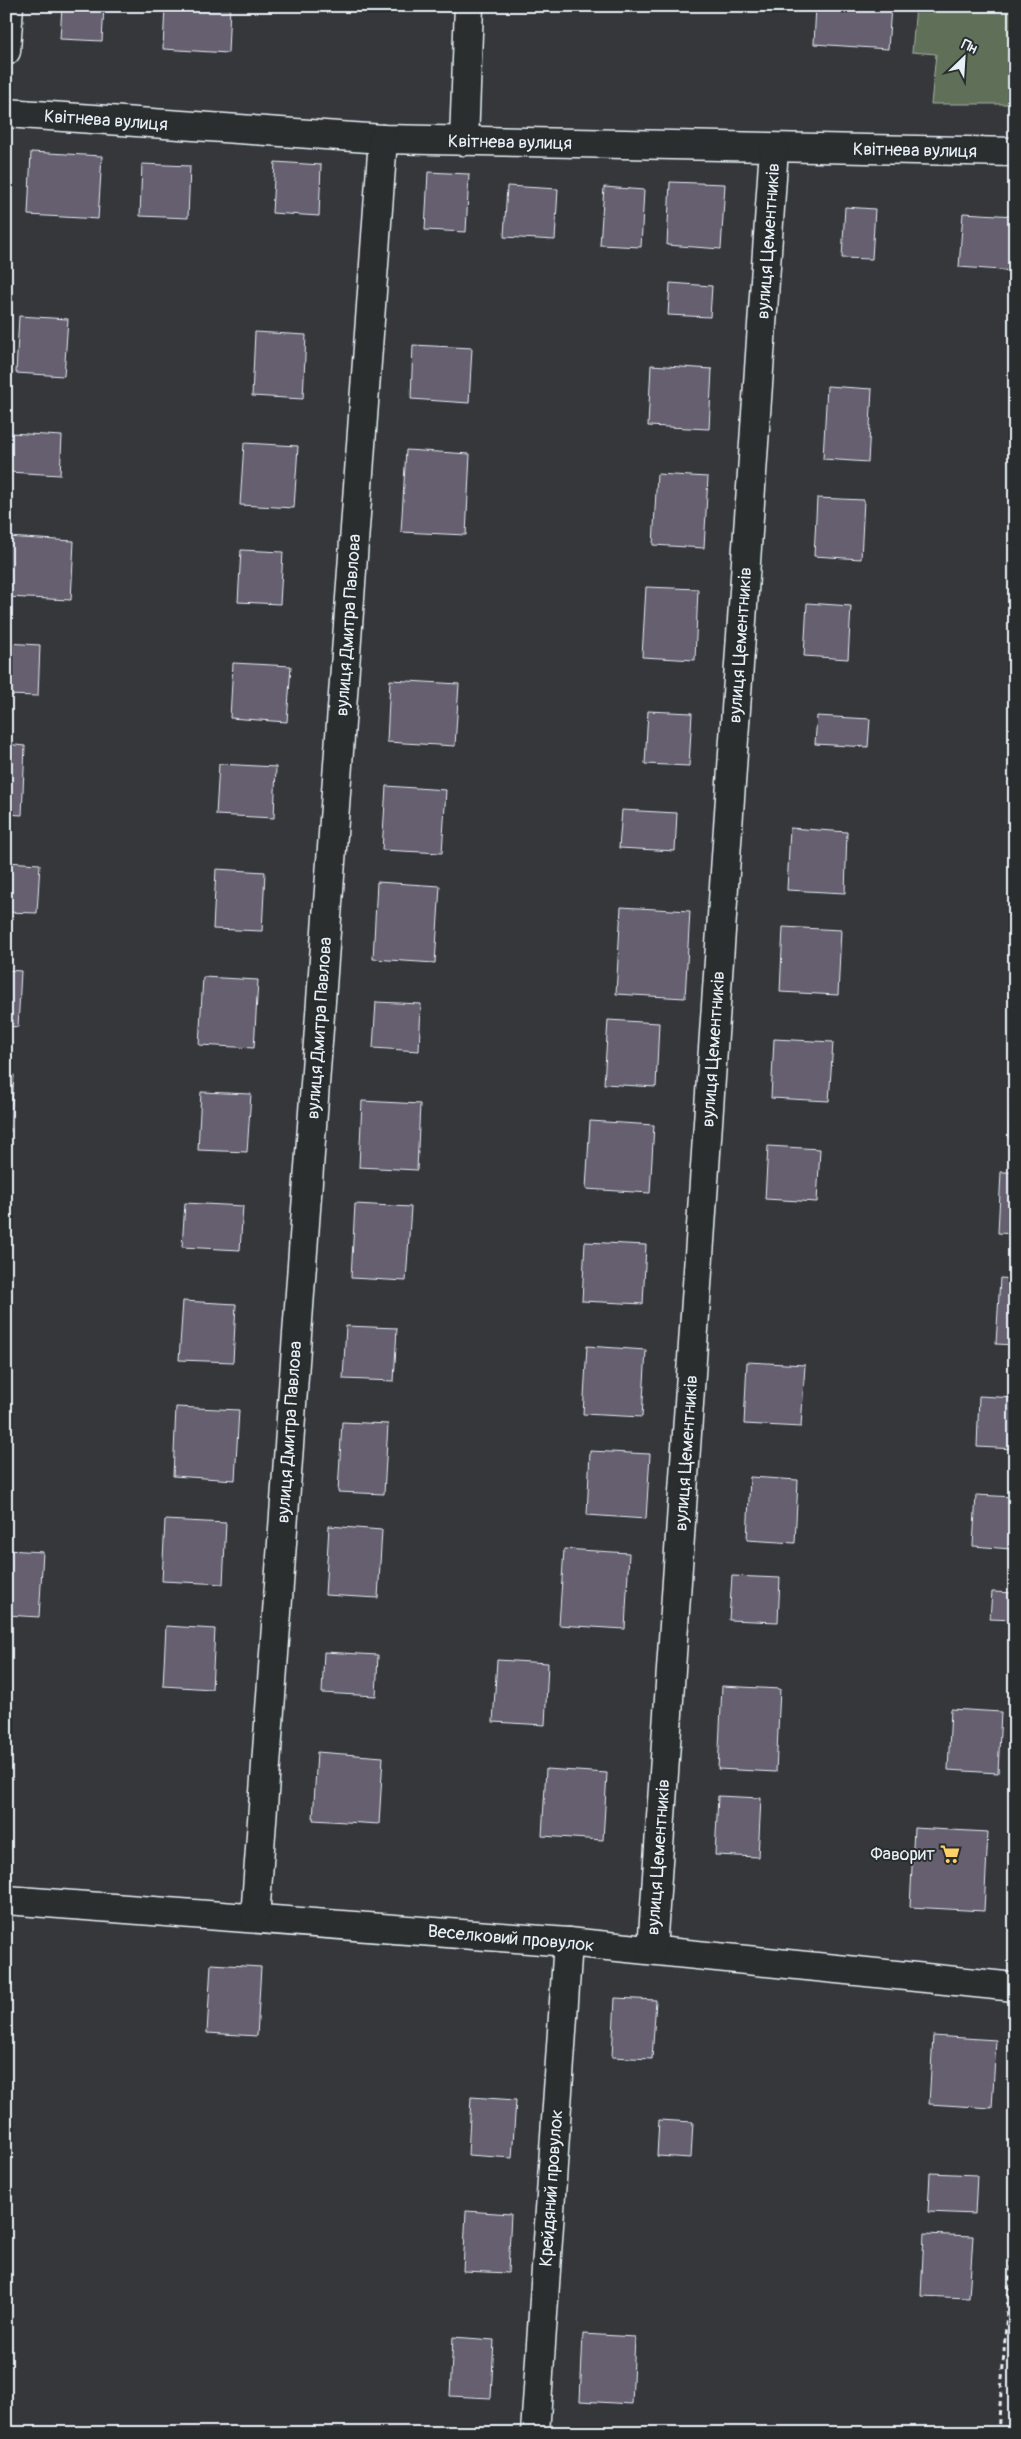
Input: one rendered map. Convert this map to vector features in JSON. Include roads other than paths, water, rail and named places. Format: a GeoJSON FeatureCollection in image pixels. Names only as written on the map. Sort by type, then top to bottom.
{"type":"FeatureCollection","features":[{"type":"Feature","properties":{"kind":"street"},"geometry":{"type":"LineString","coordinates":[[6,51],[9,6]]}},
{"type":"Feature","properties":{"kind":"street"},"geometry":{"type":"LineString","coordinates":[[464,141],[469,6]]}},
{"type":"Feature","properties":{"kind":"street","name":"Квітнева вулиця"},"geometry":{"type":"LineString","coordinates":[[6,113],[383,139],[1015,152]]}},
{"type":"Feature","properties":{"kind":"street","name":"вулиця Дмитра Павлова"},"geometry":{"type":"LineString","coordinates":[[255,1918],[383,139]]}},
{"type":"Feature","properties":{"kind":"street","name":"вулиця Цементників"},"geometry":{"type":"LineString","coordinates":[[652,1950],[774,148]]}},
{"type":"Feature","properties":{"kind":"street","name":"Веселковий провулок"},"geometry":{"type":"LineString","coordinates":[[6,1900],[568,1942],[1015,1987]]}},
{"type":"Feature","properties":{"kind":"street","name":"Крейдяний провулок"},"geometry":{"type":"LineString","coordinates":[[534,2433],[568,1942]]}},
{"type":"Feature","properties":{"kind":"place","name":"Фаворит"},"geometry":{"type":"Point","coordinates":[950,1854]}}]}
